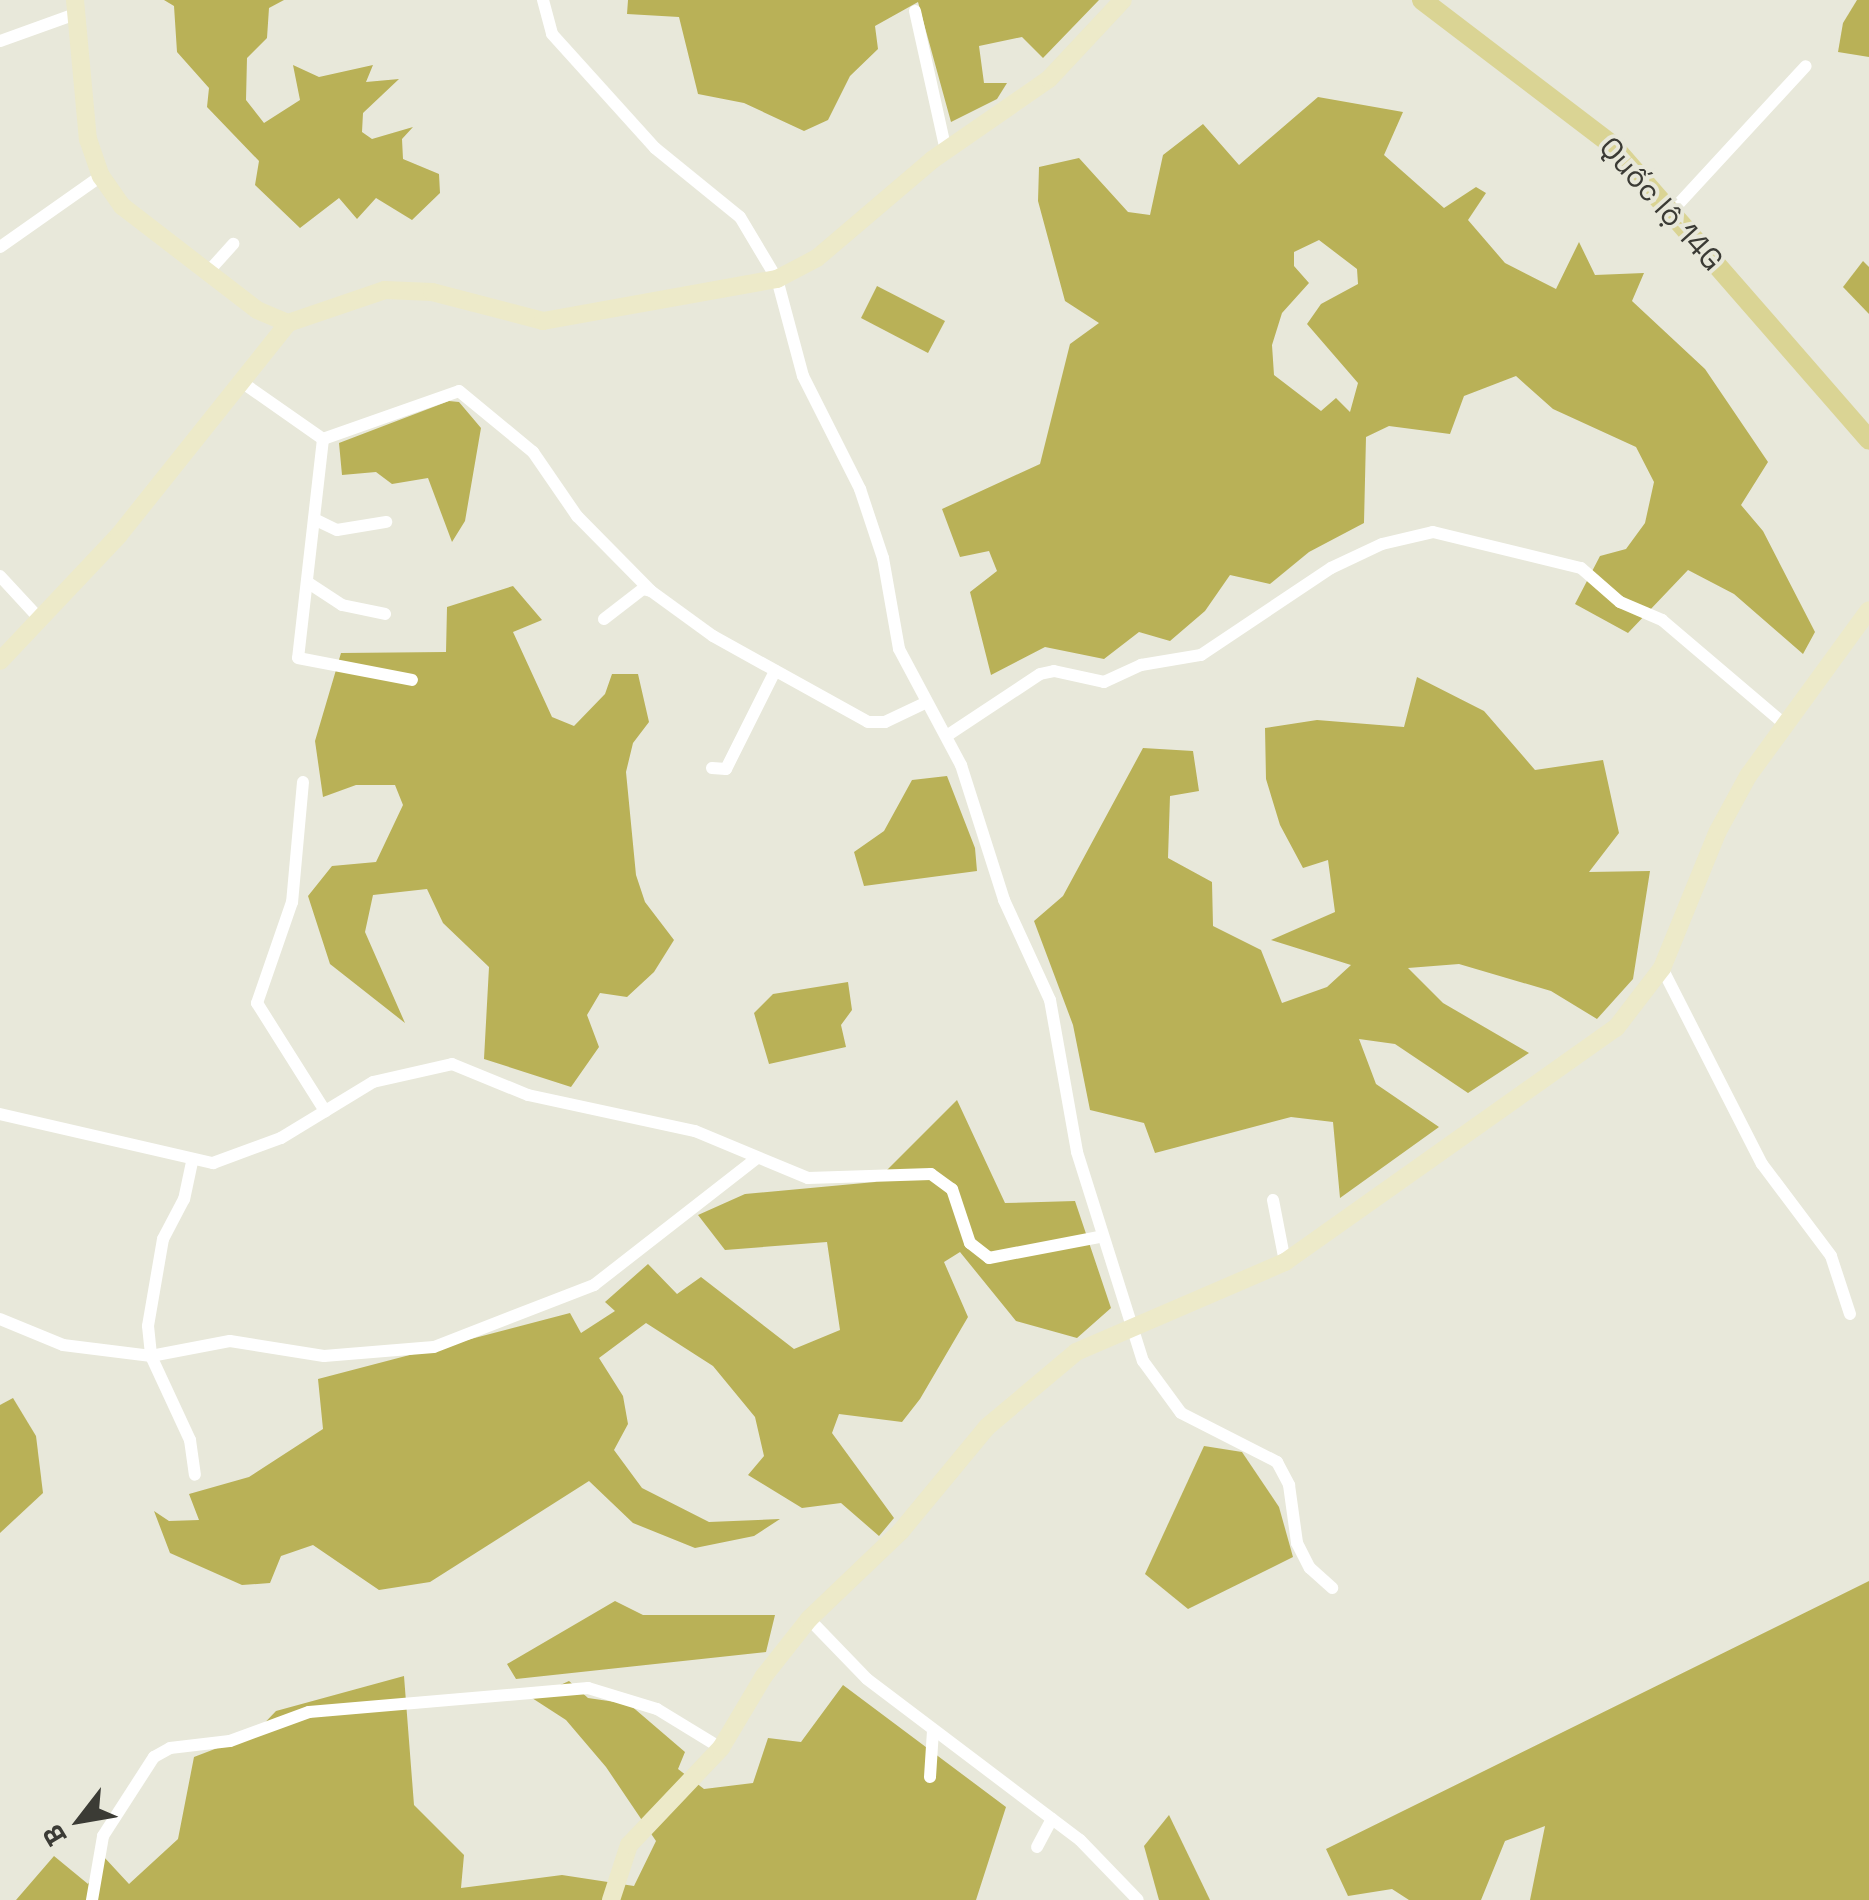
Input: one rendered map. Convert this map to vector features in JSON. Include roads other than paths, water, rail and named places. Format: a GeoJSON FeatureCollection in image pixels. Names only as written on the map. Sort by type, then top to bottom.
{"type":"FeatureCollection","features":[{"type":"Feature","properties":{"kind":"main road","name":"Quốc lộ 14G"},"geometry":{"type":"LineString","coordinates":[[1422,0],[1554,94],[1672,211],[1869,440]]}},
{"type":"Feature","properties":{"kind":"street"},"geometry":{"type":"LineString","coordinates":[[543,0],[552,34],[655,148],[740,217],[778,279],[803,376],[860,489],[883,558],[899,649],[925,703],[948,735],[1004,900],[1050,1000],[1099,1237],[1131,1330],[1161,1393],[1181,1413],[1277,1462],[1289,1486],[1297,1543],[1310,1568],[1332,1588]]}},
{"type":"Feature","properties":{"kind":"street"},"geometry":{"type":"LineString","coordinates":[[0,662],[118,535],[288,323],[386,290],[432,292],[542,321],[778,279],[817,258],[946,150],[1050,79],[1123,0]]}},
{"type":"Feature","properties":{"kind":"street"},"geometry":{"type":"LineString","coordinates":[[0,40],[77,6],[88,139],[101,176],[122,206],[256,310],[288,323]]}},
{"type":"Feature","properties":{"kind":"street"},"geometry":{"type":"LineString","coordinates":[[915,11],[946,150]]}},
{"type":"Feature","properties":{"kind":"street"},"geometry":{"type":"LineString","coordinates":[[1672,211],[1806,66]]}},
{"type":"Feature","properties":{"kind":"street"},"geometry":{"type":"LineString","coordinates":[[0,247],[101,176]]}},
{"type":"Feature","properties":{"kind":"street"},"geometry":{"type":"LineString","coordinates":[[208,272],[233,244]]}},
{"type":"Feature","properties":{"kind":"street"},"geometry":{"type":"LineString","coordinates":[[243,383],[324,439]]}},
{"type":"Feature","properties":{"kind":"street"},"geometry":{"type":"LineString","coordinates":[[324,439],[459,391],[534,452],[577,516],[651,591],[775,672],[876,724],[925,703]]}},
{"type":"Feature","properties":{"kind":"street"},"geometry":{"type":"LineString","coordinates":[[324,439],[298,658],[412,680]]}},
{"type":"Feature","properties":{"kind":"street"},"geometry":{"type":"LineString","coordinates":[[314,519],[338,530],[386,522]]}},
{"type":"Feature","properties":{"kind":"street"},"geometry":{"type":"LineString","coordinates":[[948,735],[1040,674],[1104,682],[1141,665],[1202,655],[1331,568],[1382,544],[1433,532],[1581,568],[1620,602],[1662,620],[1783,723]]}},
{"type":"Feature","properties":{"kind":"street"},"geometry":{"type":"LineString","coordinates":[[0,576],[38,617]]}},
{"type":"Feature","properties":{"kind":"street"},"geometry":{"type":"LineString","coordinates":[[307,582],[342,605],[385,614]]}},
{"type":"Feature","properties":{"kind":"street"},"geometry":{"type":"LineString","coordinates":[[604,619],[643,589],[651,591]]}},
{"type":"Feature","properties":{"kind":"street"},"geometry":{"type":"LineString","coordinates":[[611,1900],[629,1845],[721,1748],[764,1676],[809,1619],[901,1531],[988,1427],[1076,1352],[1285,1262],[1573,1063],[1616,1028],[1662,968],[1718,831],[1783,723],[1869,610]]}},
{"type":"Feature","properties":{"kind":"street"},"geometry":{"type":"LineString","coordinates":[[712,768],[726,769],[775,672]]}},
{"type":"Feature","properties":{"kind":"street"},"geometry":{"type":"LineString","coordinates":[[303,782],[292,902],[256,1003],[325,1111]]}},
{"type":"Feature","properties":{"kind":"street"},"geometry":{"type":"LineString","coordinates":[[1662,968],[1762,1164],[1831,1256],[1850,1314]]}},
{"type":"Feature","properties":{"kind":"street"},"geometry":{"type":"LineString","coordinates":[[0,1114],[192,1162],[213,1163],[281,1138],[373,1082],[452,1064],[528,1095],[695,1131],[808,1178],[931,1174],[952,1189],[970,1243],[989,1258],[1099,1237]]}},
{"type":"Feature","properties":{"kind":"street"},"geometry":{"type":"LineString","coordinates":[[0,1319],[63,1345],[151,1356],[230,1341],[324,1356],[434,1347],[594,1285],[757,1158]]}},
{"type":"Feature","properties":{"kind":"street"},"geometry":{"type":"LineString","coordinates":[[192,1162],[160,1254],[148,1326],[151,1356],[190,1440],[195,1475]]}},
{"type":"Feature","properties":{"kind":"street"},"geometry":{"type":"LineString","coordinates":[[1273,1200],[1285,1262]]}},
{"type":"Feature","properties":{"kind":"street"},"geometry":{"type":"LineString","coordinates":[[809,1619],[867,1680],[1052,1819],[1126,1881],[1138,1900]]}},
{"type":"Feature","properties":{"kind":"street"},"geometry":{"type":"LineString","coordinates":[[92,1900],[103,1836],[154,1757],[170,1748],[230,1740],[309,1712],[588,1688],[658,1709],[721,1748]]}},
{"type":"Feature","properties":{"kind":"street"},"geometry":{"type":"LineString","coordinates":[[930,1777],[934,1730]]}},
{"type":"Feature","properties":{"kind":"street"},"geometry":{"type":"LineString","coordinates":[[1037,1847],[1052,1819]]}}]}
